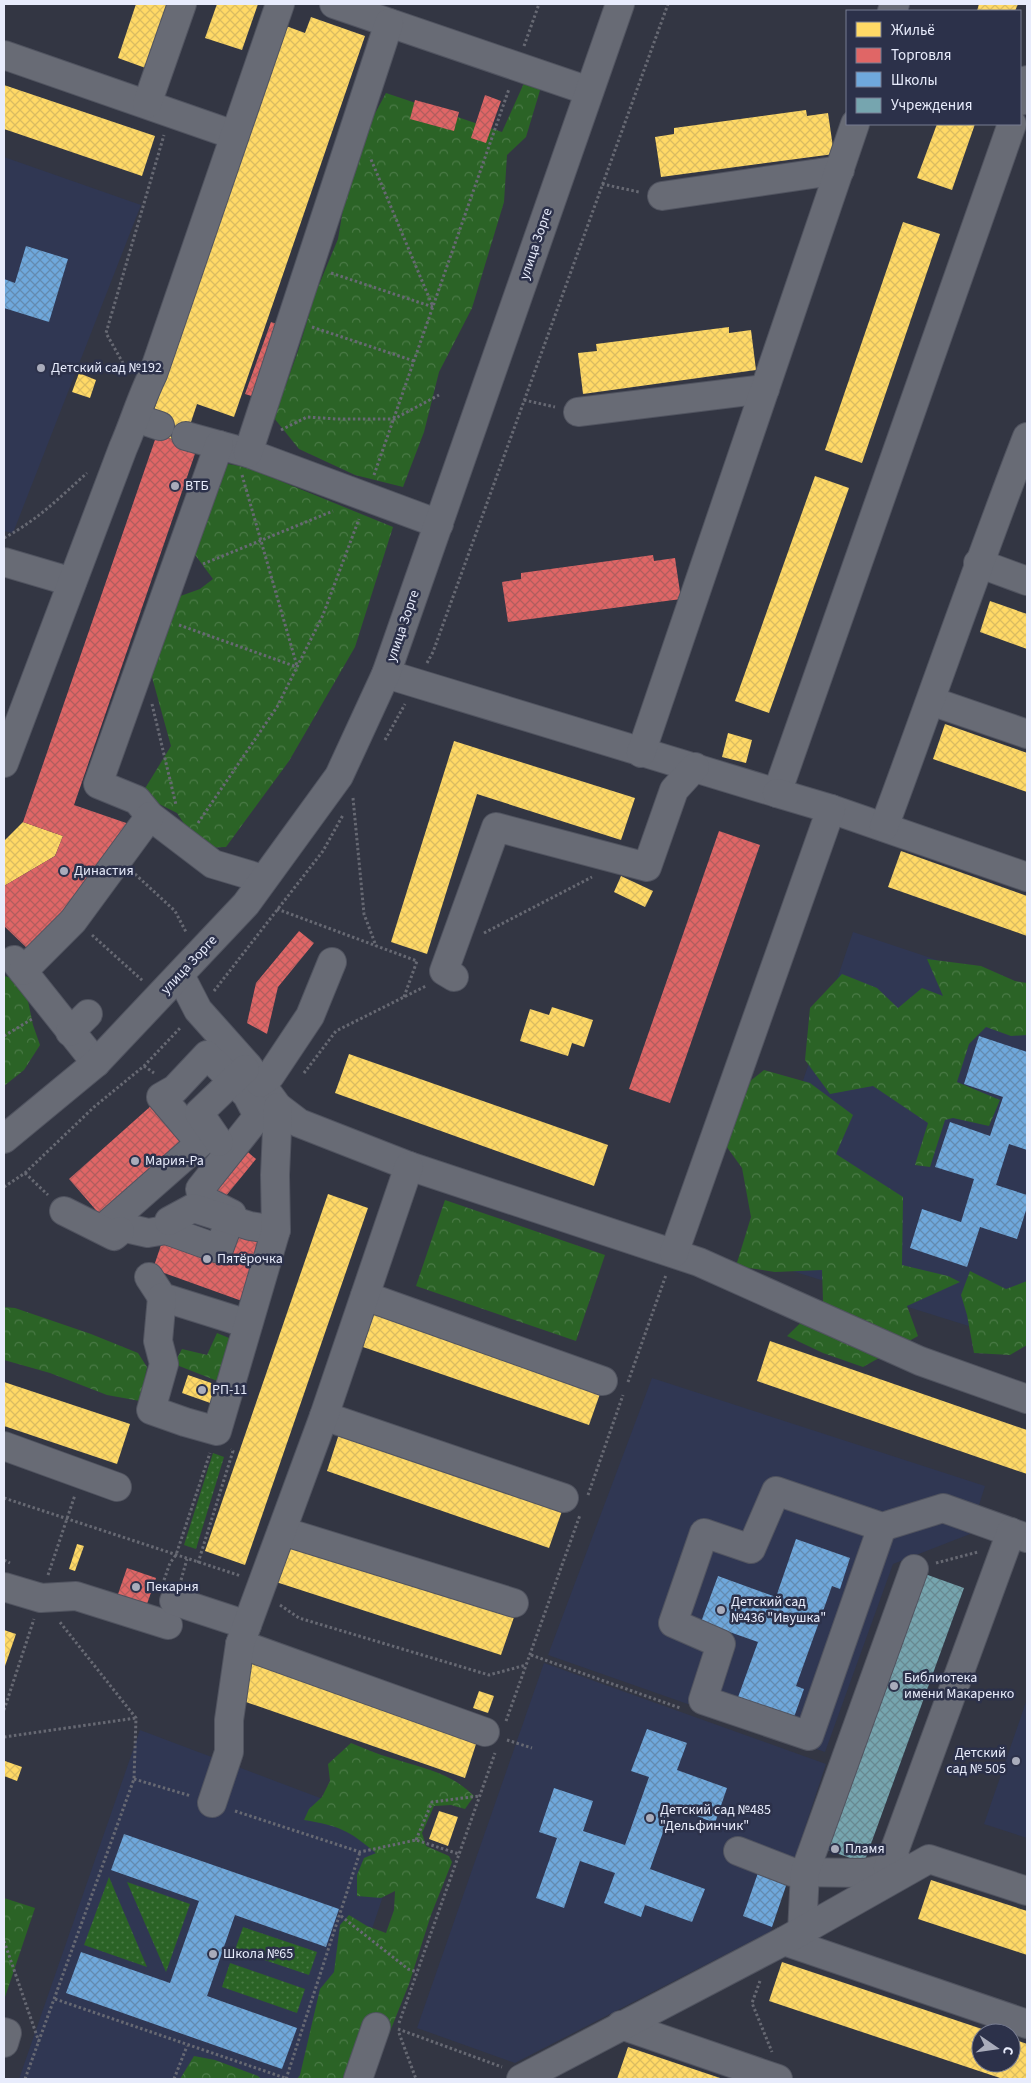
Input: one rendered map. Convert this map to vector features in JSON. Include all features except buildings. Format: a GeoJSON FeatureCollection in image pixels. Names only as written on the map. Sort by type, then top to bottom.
{"type":"FeatureCollection","features":[{"type":"Feature","properties":{"kind":"street"},"geometry":{"type":"LineString","coordinates":[[159,109],[182,4]]}},
{"type":"Feature","properties":{"kind":"street"},"geometry":{"type":"LineString","coordinates":[[4,762],[72,582],[146,413],[153,374],[280,4]]}},
{"type":"Feature","properties":{"kind":"street"},"geometry":{"type":"LineString","coordinates":[[334,4],[589,91]]}},
{"type":"Feature","properties":{"kind":"street","name":"улица Зорге"},"geometry":{"type":"LineString","coordinates":[[4,1139],[96,1063],[188,967],[246,904],[339,776],[386,674],[620,4]]}},
{"type":"Feature","properties":{"kind":"street"},"geometry":{"type":"LineString","coordinates":[[264,879],[208,871],[180,848],[137,800],[98,784],[172,577],[234,449],[291,320],[389,23]]}},
{"type":"Feature","properties":{"kind":"street"},"geometry":{"type":"LineString","coordinates":[[4,55],[234,135]]}},
{"type":"Feature","properties":{"kind":"street"},"geometry":{"type":"LineString","coordinates":[[1021,98],[1027,80]]}},
{"type":"Feature","properties":{"kind":"street"},"geometry":{"type":"LineString","coordinates":[[641,753],[855,125]]}},
{"type":"Feature","properties":{"kind":"street"},"geometry":{"type":"LineString","coordinates":[[777,793],[1012,125]]}},
{"type":"Feature","properties":{"kind":"street"},"geometry":{"type":"LineString","coordinates":[[662,196],[840,170]]}},
{"type":"Feature","properties":{"kind":"street"},"geometry":{"type":"LineString","coordinates":[[578,412],[765,390]]}},
{"type":"Feature","properties":{"kind":"street"},"geometry":{"type":"LineString","coordinates":[[186,436],[234,449],[439,524]]}},
{"type":"Feature","properties":{"kind":"street"},"geometry":{"type":"LineString","coordinates":[[884,827],[931,701],[978,563],[1027,437]]}},
{"type":"Feature","properties":{"kind":"street"},"geometry":{"type":"LineString","coordinates":[[4,562],[72,582]]}},
{"type":"Feature","properties":{"kind":"street"},"geometry":{"type":"LineString","coordinates":[[978,563],[1027,580]]}},
{"type":"Feature","properties":{"kind":"street"},"geometry":{"type":"LineString","coordinates":[[386,674],[641,753],[696,767],[831,809],[1027,877]]}},
{"type":"Feature","properties":{"kind":"street"},"geometry":{"type":"LineString","coordinates":[[931,701],[1027,734]]}},
{"type":"Feature","properties":{"kind":"street"},"geometry":{"type":"LineString","coordinates":[[446,976],[457,936],[496,827],[647,867],[674,790],[696,767]]}},
{"type":"Feature","properties":{"kind":"street"},"geometry":{"type":"LineString","coordinates":[[674,1254],[831,809]]}},
{"type":"Feature","properties":{"kind":"street"},"geometry":{"type":"LineString","coordinates":[[96,1063],[79,1023],[56,997],[11,960],[73,920],[150,816]]}},
{"type":"Feature","properties":{"kind":"street"},"geometry":{"type":"LineString","coordinates":[[247,1077],[247,1095],[258,1116],[200,1189],[202,1200],[232,1214],[219,1249],[166,1230],[148,1233],[108,1224],[200,1143],[161,1098],[174,1089],[207,1055],[247,1077],[270,1076],[310,1016],[332,962]]}},
{"type":"Feature","properties":{"kind":"street"},"geometry":{"type":"LineString","coordinates":[[188,967],[198,1010],[247,1077],[278,1107],[299,1123],[409,1166],[700,1262],[920,1361],[1027,1399]]}},
{"type":"Feature","properties":{"kind":"street"},"geometry":{"type":"LineString","coordinates":[[64,1211],[114,1236],[221,1145],[199,1113],[247,1077]]}},
{"type":"Feature","properties":{"kind":"street"},"geometry":{"type":"LineString","coordinates":[[248,1324],[155,1287],[158,1341],[164,1364],[151,1410],[218,1431],[276,1230],[278,1107]]}},
{"type":"Feature","properties":{"kind":"street"},"geometry":{"type":"LineString","coordinates":[[212,1803],[229,1752],[229,1720],[243,1634],[324,1416],[409,1166]]}},
{"type":"Feature","properties":{"kind":"street"},"geometry":{"type":"LineString","coordinates":[[169,1222],[192,1208],[250,1226],[276,1230]]}},
{"type":"Feature","properties":{"kind":"street"},"geometry":{"type":"LineString","coordinates":[[365,1296],[618,1386]]}},
{"type":"Feature","properties":{"kind":"street"},"geometry":{"type":"LineString","coordinates":[[324,1416],[576,1505]]}},
{"type":"Feature","properties":{"kind":"street"},"geometry":{"type":"LineString","coordinates":[[4,1446],[82,1476],[117,1487]]}},
{"type":"Feature","properties":{"kind":"street"},"geometry":{"type":"LineString","coordinates":[[882,1527],[809,1736],[703,1700],[721,1644],[673,1623],[704,1533],[751,1549],[776,1491],[882,1527],[943,1508],[1019,1535],[888,1868]]}},
{"type":"Feature","properties":{"kind":"street"},"geometry":{"type":"LineString","coordinates":[[282,1532],[514,1603]]}},
{"type":"Feature","properties":{"kind":"street"},"geometry":{"type":"LineString","coordinates":[[786,1940],[804,1872],[914,1569]]}},
{"type":"Feature","properties":{"kind":"street"},"geometry":{"type":"LineString","coordinates":[[9,1576],[41,1598],[76,1596],[243,1634],[495,1736]]}},
{"type":"Feature","properties":{"kind":"street"},"geometry":{"type":"LineString","coordinates":[[738,1851],[792,1872],[865,1873],[929,1859],[1027,1891]]}},
{"type":"Feature","properties":{"kind":"street"},"geometry":{"type":"LineString","coordinates":[[522,2078],[786,1940],[929,1859]]}},
{"type":"Feature","properties":{"kind":"street"},"geometry":{"type":"LineString","coordinates":[[786,1940],[1027,2024]]}},
{"type":"Feature","properties":{"kind":"street"},"geometry":{"type":"LineString","coordinates":[[621,2025],[776,2066]]}},
{"type":"Feature","properties":{"kind":"street"},"geometry":{"type":"LineString","coordinates":[[358,2079],[387,2028]]}},
{"type":"Feature","properties":{"kind":"street"},"geometry":{"type":"LineString","coordinates":[[4,2032],[7,2033],[4,2043]]}},
{"type":"Feature","properties":{"kind":"path"},"geometry":{"type":"LineString","coordinates":[[180,848],[277,707],[323,615],[394,419],[539,4]]}},
{"type":"Feature","properties":{"kind":"path"},"geometry":{"type":"LineString","coordinates":[[146,413],[106,333],[159,109]]}},
{"type":"Feature","properties":{"kind":"path"},"geometry":{"type":"LineString","coordinates":[[356,123],[433,307]]}},
{"type":"Feature","properties":{"kind":"path"},"geometry":{"type":"LineString","coordinates":[[602,184],[662,196]]}},
{"type":"Feature","properties":{"kind":"path"},"geometry":{"type":"LineString","coordinates":[[309,266],[433,307]]}},
{"type":"Feature","properties":{"kind":"path"},"geometry":{"type":"LineString","coordinates":[[291,320],[414,361]]}},
{"type":"Feature","properties":{"kind":"path"},"geometry":{"type":"LineString","coordinates":[[297,667],[234,449],[308,417],[336,420],[394,419],[439,395]]}},
{"type":"Feature","properties":{"kind":"path"},"geometry":{"type":"LineString","coordinates":[[524,400],[578,412]]}},
{"type":"Feature","properties":{"kind":"path"},"geometry":{"type":"LineString","coordinates":[[4,538],[28,525],[66,494],[92,469]]}},
{"type":"Feature","properties":{"kind":"path"},"geometry":{"type":"LineString","coordinates":[[172,577],[366,497]]}},
{"type":"Feature","properties":{"kind":"path"},"geometry":{"type":"LineString","coordinates":[[158,617],[297,667]]}},
{"type":"Feature","properties":{"kind":"path"},"geometry":{"type":"LineString","coordinates":[[151,700],[180,848]]}},
{"type":"Feature","properties":{"kind":"path"},"geometry":{"type":"LineString","coordinates":[[353,797],[364,914],[376,946]]}},
{"type":"Feature","properties":{"kind":"path"},"geometry":{"type":"LineString","coordinates":[[119,859],[175,911],[193,945],[188,967]]}},
{"type":"Feature","properties":{"kind":"path"},"geometry":{"type":"LineString","coordinates":[[457,936],[481,934],[582,881],[599,875]]}},
{"type":"Feature","properties":{"kind":"path"},"geometry":{"type":"LineString","coordinates":[[277,909],[417,962],[404,997]]}},
{"type":"Feature","properties":{"kind":"path"},"geometry":{"type":"LineString","coordinates":[[73,920],[101,942],[160,996]]}},
{"type":"Feature","properties":{"kind":"path"},"geometry":{"type":"LineString","coordinates":[[300,1078],[336,1031],[446,976]]}},
{"type":"Feature","properties":{"kind":"path"},"geometry":{"type":"LineString","coordinates":[[4,1036],[56,997]]}},
{"type":"Feature","properties":{"kind":"path"},"geometry":{"type":"LineString","coordinates":[[25,1173],[64,1211]]}},
{"type":"Feature","properties":{"kind":"path"},"geometry":{"type":"LineString","coordinates":[[387,2028],[417,1972],[479,1796],[495,1736],[526,1665],[576,1505],[618,1386],[674,1254]]}},
{"type":"Feature","properties":{"kind":"path"},"geometry":{"type":"LineString","coordinates":[[164,1615],[170,1562],[176,1555],[218,1431]]}},
{"type":"Feature","properties":{"kind":"path"},"geometry":{"type":"LineString","coordinates":[[198,1562],[232,1451],[218,1431]]}},
{"type":"Feature","properties":{"kind":"path"},"geometry":{"type":"LineString","coordinates":[[4,1710],[82,1476]]}},
{"type":"Feature","properties":{"kind":"path"},"geometry":{"type":"LineString","coordinates":[[4,1498],[263,1583],[275,1602],[299,1618],[489,1675],[526,1665]]}},
{"type":"Feature","properties":{"kind":"path"},"geometry":{"type":"LineString","coordinates":[[914,1569],[979,1552]]}},
{"type":"Feature","properties":{"kind":"path"},"geometry":{"type":"LineString","coordinates":[[4,1560],[9,1576]]}},
{"type":"Feature","properties":{"kind":"path"},"geometry":{"type":"LineString","coordinates":[[25,2079],[134,1779],[136,1718],[41,1598]]}},
{"type":"Feature","properties":{"kind":"path"},"geometry":{"type":"LineString","coordinates":[[4,1737],[136,1718]]}},
{"type":"Feature","properties":{"kind":"path"},"geometry":{"type":"LineString","coordinates":[[134,1779],[360,1852],[416,1840],[459,1854]]}},
{"type":"Feature","properties":{"kind":"path"},"geometry":{"type":"LineString","coordinates":[[416,1840],[432,1802],[479,1796]]}},
{"type":"Feature","properties":{"kind":"path"},"geometry":{"type":"LineString","coordinates":[[55,1999],[287,2079],[341,1916],[360,1852]]}},
{"type":"Feature","properties":{"kind":"path"},"geometry":{"type":"LineString","coordinates":[[341,1916],[408,1969],[417,1972]]}},
{"type":"Feature","properties":{"kind":"path"},"geometry":{"type":"LineString","coordinates":[[776,2066],[752,2003],[786,1940]]}},
{"type":"Feature","properties":{"kind":"path"},"geometry":{"type":"LineString","coordinates":[[4,1942],[39,2042]]}},
{"type":"Feature","properties":{"kind":"path"},"geometry":{"type":"LineString","coordinates":[[387,2028],[499,2065],[522,2078]]}},
{"type":"Feature","properties":{"kind":"path"},"geometry":{"type":"LineString","coordinates":[[387,2028],[416,2079]]}},
{"type":"Feature","properties":{"kind":"path"},"geometry":{"type":"LineString","coordinates":[[174,2079],[187,2046]]}},
{"type":"Feature","properties":{"kind":"shaded area","name":"Детский сад №192"},"geometry":{"type":"Polygon","coordinates":[[[4,157],[141,205],[13,533],[4,531],[4,157]]]}},
{"type":"Feature","properties":{"kind":"shaded area"},"geometry":{"type":"Polygon","coordinates":[[[853,932],[1027,990],[1027,1311],[1017,1341],[744,1256],[853,932]]]}},
{"type":"Feature","properties":{"kind":"shaded area","name":"Детский сад №436 \"Ивушка\""},"geometry":{"type":"Polygon","coordinates":[[[652,1378],[985,1486],[970,1534],[893,1564],[825,1752],[548,1655],[652,1378]]]}},
{"type":"Feature","properties":{"kind":"shaded area","name":"Детский сад №485 \"Дельфинчик\""},"geometry":{"type":"Polygon","coordinates":[[[544,1663],[826,1764],[771,1931],[515,2063],[417,2028],[544,1663]]]}},
{"type":"Feature","properties":{"kind":"shaded area","name":"Детский сад № 505"},"geometry":{"type":"Polygon","coordinates":[[[1027,1699],[1027,1838],[984,1824],[1027,1699]]]}},
{"type":"Feature","properties":{"kind":"shaded area","name":"Школа №65"},"geometry":{"type":"Polygon","coordinates":[[[140,1730],[405,1830],[322,2079],[19,2079],[140,1730]]]}},
{"type":"Feature","properties":{"kind":"green space"},"geometry":{"type":"Polygon","coordinates":[[[524,83],[541,87],[526,137],[507,155],[504,202],[472,308],[439,372],[424,432],[403,487],[355,475],[299,449],[274,418],[298,351],[316,292],[338,239],[352,156],[386,93],[502,132],[524,83]]]}},
{"type":"Feature","properties":{"kind":"green space"},"geometry":{"type":"Polygon","coordinates":[[[222,463],[246,467],[393,527],[355,647],[289,761],[226,847],[200,848],[177,813],[141,795],[171,746],[147,659],[172,599],[200,589],[213,579],[190,548],[222,463]]]}},
{"type":"Feature","properties":{"kind":"green space"},"geometry":{"type":"Polygon","coordinates":[[[927,959],[981,966],[1015,981],[1027,983],[1027,1035],[1011,1036],[986,1027],[969,1044],[957,1082],[1000,1100],[989,1126],[953,1118],[945,1120],[930,1167],[915,1165],[928,1123],[873,1086],[830,1094],[805,1060],[810,1008],[842,974],[877,988],[898,1008],[922,988],[943,996],[927,959]]]}},
{"type":"Feature","properties":{"kind":"green space"},"geometry":{"type":"Polygon","coordinates":[[[4,976],[17,979],[28,1001],[40,1045],[24,1070],[4,1086],[4,976]]]}},
{"type":"Feature","properties":{"kind":"green space"},"geometry":{"type":"Polygon","coordinates":[[[764,1070],[810,1083],[853,1115],[836,1154],[903,1197],[902,1265],[948,1276],[960,1282],[907,1306],[918,1336],[863,1367],[823,1353],[787,1336],[823,1301],[822,1270],[775,1272],[736,1266],[751,1217],[742,1168],[721,1139],[739,1090],[764,1070]]]}},
{"type":"Feature","properties":{"kind":"green space"},"geometry":{"type":"Polygon","coordinates":[[[445,1200],[605,1255],[576,1341],[416,1286],[445,1200]]]}},
{"type":"Feature","properties":{"kind":"green space"},"geometry":{"type":"Polygon","coordinates":[[[970,1271],[1006,1289],[1027,1281],[1027,1345],[1010,1355],[974,1353],[961,1295],[970,1271]]]}},
{"type":"Feature","properties":{"kind":"green space"},"geometry":{"type":"Polygon","coordinates":[[[4,1307],[15,1308],[91,1334],[138,1353],[147,1367],[140,1401],[107,1395],[50,1373],[4,1360],[4,1307]]]}},
{"type":"Feature","properties":{"kind":"green space"},"geometry":{"type":"Polygon","coordinates":[[[217,1333],[234,1340],[225,1384],[174,1364],[182,1349],[207,1355],[217,1333]]]}},
{"type":"Feature","properties":{"kind":"green space"},"geometry":{"type":"Polygon","coordinates":[[[213,1453],[224,1457],[196,1549],[184,1545],[213,1453]]]}},
{"type":"Feature","properties":{"kind":"green space"},"geometry":{"type":"Polygon","coordinates":[[[351,1743],[445,1776],[455,1781],[474,1796],[465,1809],[451,1805],[434,1806],[422,1833],[426,1846],[449,1856],[452,1862],[431,1915],[409,1984],[371,2079],[297,2079],[300,2075],[320,1989],[334,1972],[340,1925],[349,1915],[367,1926],[386,1933],[394,1910],[395,1891],[381,1898],[357,1896],[357,1875],[364,1858],[376,1853],[343,1830],[326,1824],[304,1820],[309,1809],[322,1797],[330,1781],[328,1764],[351,1743]]]}},
{"type":"Feature","properties":{"kind":"green space"},"geometry":{"type":"Polygon","coordinates":[[[109,1877],[147,1967],[84,1945],[109,1877]]]}},
{"type":"Feature","properties":{"kind":"green space"},"geometry":{"type":"Polygon","coordinates":[[[127,1882],[190,1904],[166,1972],[127,1882]]]}},
{"type":"Feature","properties":{"kind":"green space"},"geometry":{"type":"Polygon","coordinates":[[[4,1898],[35,1908],[4,2000],[4,1898]]]}},
{"type":"Feature","properties":{"kind":"green space"},"geometry":{"type":"Polygon","coordinates":[[[243,1927],[317,1952],[309,1975],[235,1950],[243,1927]]]}},
{"type":"Feature","properties":{"kind":"green space"},"geometry":{"type":"Polygon","coordinates":[[[230,1963],[305,1989],[297,2013],[222,1987],[230,1963]]]}},
{"type":"Feature","properties":{"kind":"green space"},"geometry":{"type":"Polygon","coordinates":[[[194,2056],[215,2060],[258,2076],[261,2079],[180,2079],[194,2056]]]}},
{"type":"Feature","properties":{"kind":"place","name":"Детский сад №192"},"geometry":{"type":"Point","coordinates":[41,368]}},
{"type":"Feature","properties":{"kind":"place","name":"ВТБ"},"geometry":{"type":"Point","coordinates":[175,486]}},
{"type":"Feature","properties":{"kind":"place","name":"Династия"},"geometry":{"type":"Point","coordinates":[64,871]}},
{"type":"Feature","properties":{"kind":"place","name":"Мария-Ра"},"geometry":{"type":"Point","coordinates":[135,1161]}},
{"type":"Feature","properties":{"kind":"place","name":"Пятёрочка"},"geometry":{"type":"Point","coordinates":[207,1259]}},
{"type":"Feature","properties":{"kind":"place","name":"РП-11"},"geometry":{"type":"Point","coordinates":[202,1390]}},
{"type":"Feature","properties":{"kind":"place","name":"Пекарня"},"geometry":{"type":"Point","coordinates":[136,1587]}},
{"type":"Feature","properties":{"kind":"place","name":"Детский сад №436 \"Ивушка\""},"geometry":{"type":"Point","coordinates":[721,1610]}},
{"type":"Feature","properties":{"kind":"place","name":"Библиотека имени Макаренко"},"geometry":{"type":"Point","coordinates":[894,1686]}},
{"type":"Feature","properties":{"kind":"place","name":"Детский сад № 505"},"geometry":{"type":"Point","coordinates":[1016,1761]}},
{"type":"Feature","properties":{"kind":"place","name":"Детский сад №485 \"Дельфинчик\""},"geometry":{"type":"Point","coordinates":[650,1818]}},
{"type":"Feature","properties":{"kind":"place","name":"Пламя"},"geometry":{"type":"Point","coordinates":[835,1849]}},
{"type":"Feature","properties":{"kind":"place","name":"Школа №65"},"geometry":{"type":"Point","coordinates":[213,1954]}}]}
